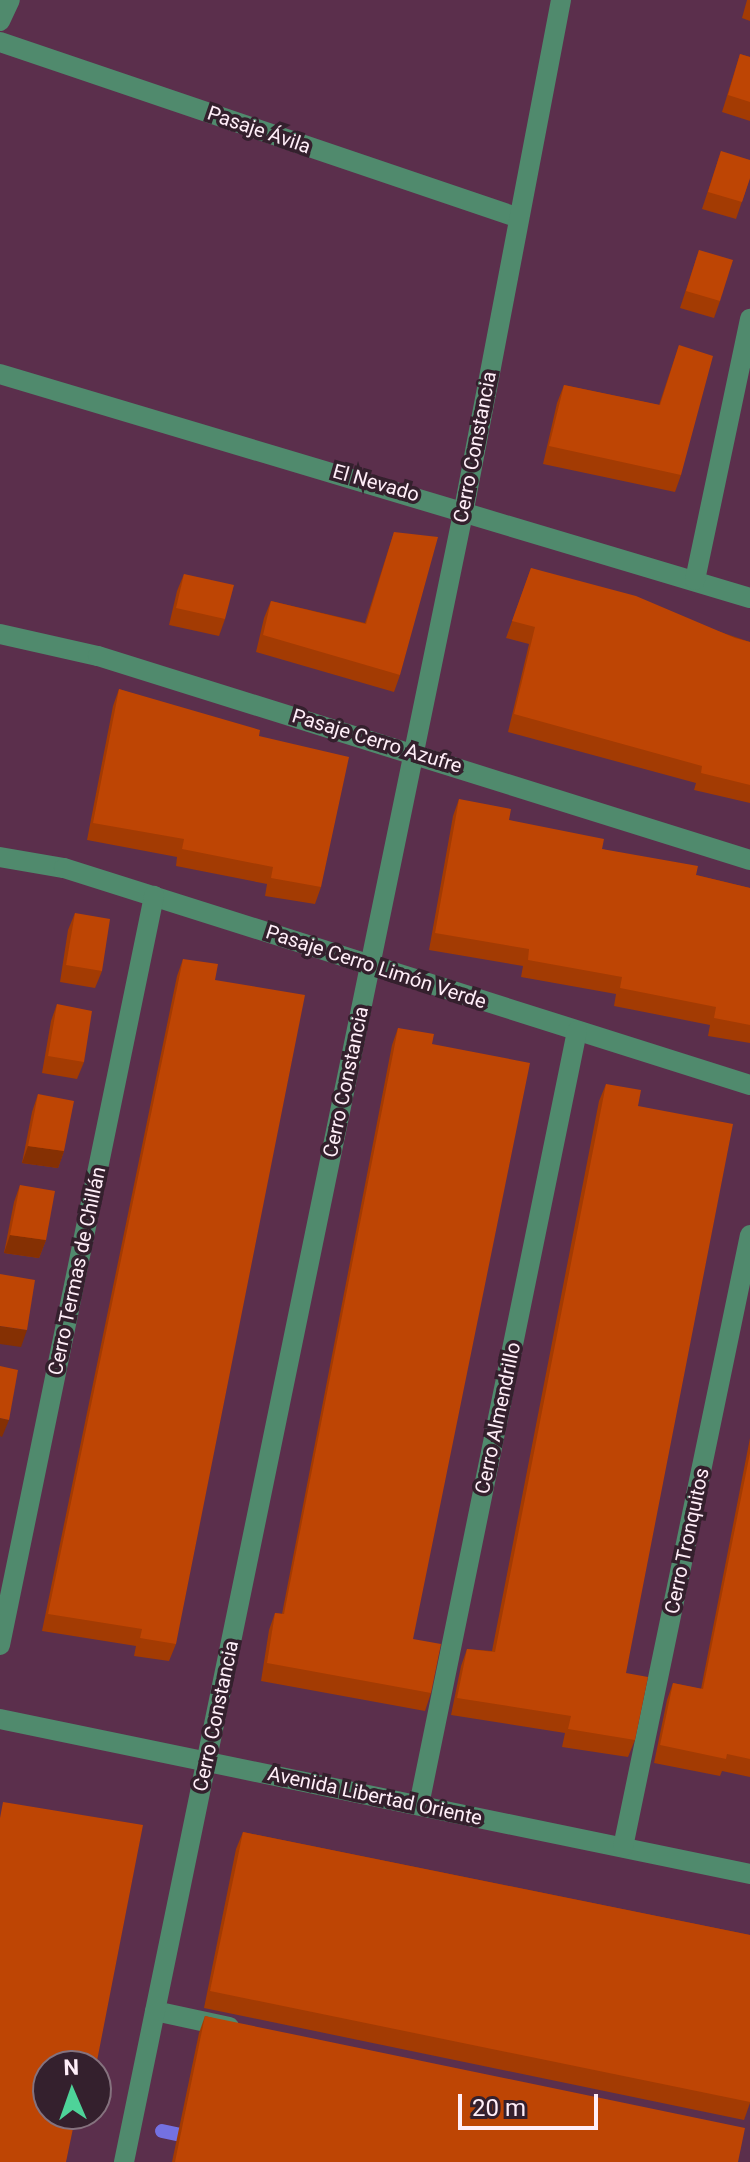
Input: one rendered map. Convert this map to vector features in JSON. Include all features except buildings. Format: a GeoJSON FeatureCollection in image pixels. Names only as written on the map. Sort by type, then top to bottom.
{"type":"FeatureCollection","features":[{"type":"Feature","properties":{"kind":"street"},"geometry":{"type":"LineString","coordinates":[[0,21],[10,0]]}},
{"type":"Feature","properties":{"kind":"street","name":"Cerro Constancia"},"geometry":{"type":"LineString","coordinates":[[124,2162],[464,509],[561,0]]}},
{"type":"Feature","properties":{"kind":"street","name":"Pasaje Ávila"},"geometry":{"type":"LineString","coordinates":[[0,42],[519,218]]}},
{"type":"Feature","properties":{"kind":"street"},"geometry":{"type":"LineString","coordinates":[[695,580],[750,319]]}},
{"type":"Feature","properties":{"kind":"street","name":"El Nevado"},"geometry":{"type":"LineString","coordinates":[[0,374],[464,509],[750,598]]}},
{"type":"Feature","properties":{"kind":"street","name":"Pasaje Cerro Azufre"},"geometry":{"type":"LineString","coordinates":[[0,634],[98,656],[414,752],[750,860]]}},
{"type":"Feature","properties":{"kind":"street","name":"Pasaje Cerro Limón Verde"},"geometry":{"type":"LineString","coordinates":[[0,857],[64,868],[750,1085]]}},
{"type":"Feature","properties":{"kind":"street","name":"Cerro Termas de Chillán"},"geometry":{"type":"LineString","coordinates":[[0,1645],[154,896]]}},
{"type":"Feature","properties":{"kind":"street","name":"Cerro Almendrillo"},"geometry":{"type":"LineString","coordinates":[[419,1805],[577,1031]]}},
{"type":"Feature","properties":{"kind":"street","name":"Cerro Tronquitos"},"geometry":{"type":"LineString","coordinates":[[623,1847],[750,1235]]}},
{"type":"Feature","properties":{"kind":"street","name":"Avenida Libertad Oriente"},"geometry":{"type":"LineString","coordinates":[[0,1719],[750,1874]]}},
{"type":"Feature","properties":{"kind":"street"},"geometry":{"type":"LineString","coordinates":[[155,2011],[249,2031]]}},
{"type":"Feature","properties":{"kind":"waterway"},"geometry":{"type":"LineString","coordinates":[[162,2131],[196,2138]]}}]}
